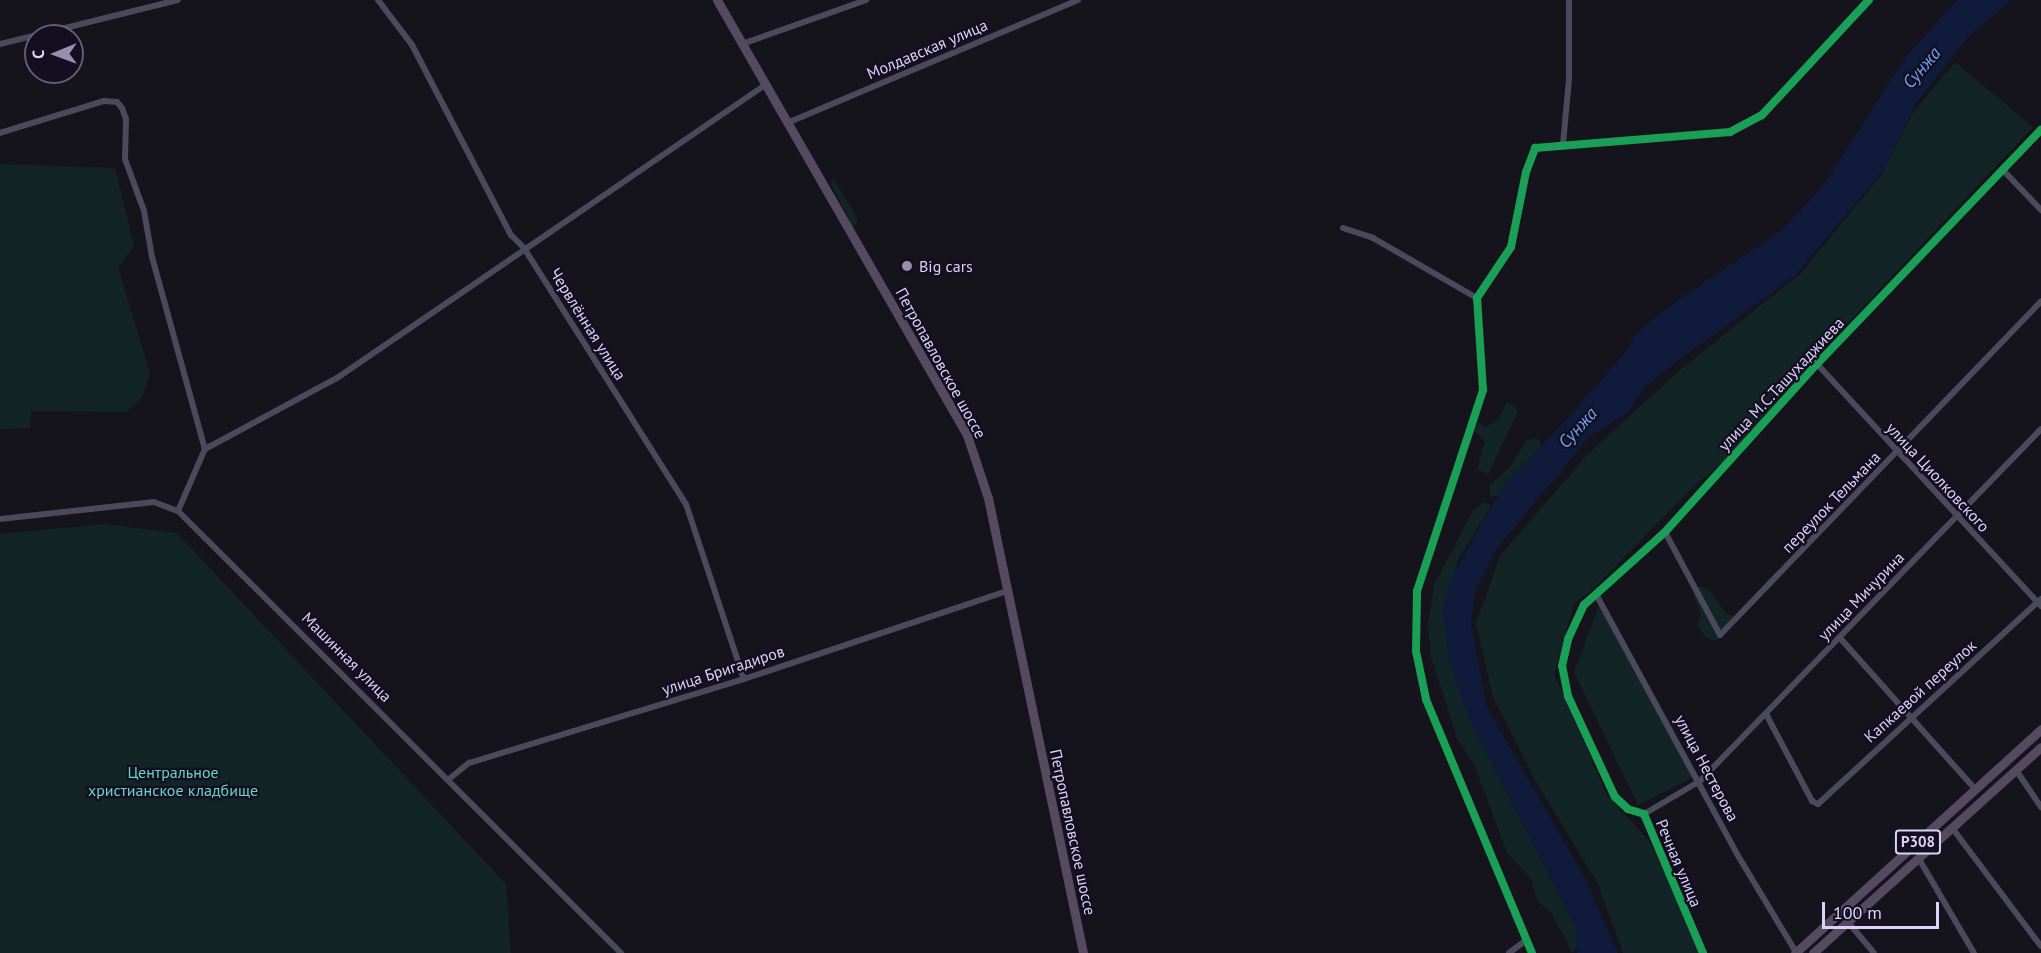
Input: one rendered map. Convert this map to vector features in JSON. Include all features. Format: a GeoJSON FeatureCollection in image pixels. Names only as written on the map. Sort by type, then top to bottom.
{"type":"FeatureCollection","features":[{"type":"Feature","properties":{"kind":"main road","name":"Петропавловское шоссе"},"geometry":{"type":"LineString","coordinates":[[717,0],[967,435],[988,498],[1083,953]]}},
{"type":"Feature","properties":{"kind":"main road","name":"P308"},"geometry":{"type":"LineString","coordinates":[[1795,953],[2041,729]]}},
{"type":"Feature","properties":{"kind":"main road","name":"P308"},"geometry":{"type":"LineString","coordinates":[[1813,953],[1953,829],[2041,747]]}},
{"type":"Feature","properties":{"kind":"street"},"geometry":{"type":"LineString","coordinates":[[0,44],[178,0]]}},
{"type":"Feature","properties":{"kind":"street","name":"Червлённая улица"},"geometry":{"type":"LineString","coordinates":[[378,0],[412,45],[492,195],[495,207],[524,248],[687,504],[744,679]]}},
{"type":"Feature","properties":{"kind":"street"},"geometry":{"type":"LineString","coordinates":[[742,44],[866,0]]}},
{"type":"Feature","properties":{"kind":"street","name":"Молдавская улица"},"geometry":{"type":"LineString","coordinates":[[787,123],[1078,0]]}},
{"type":"Feature","properties":{"kind":"street"},"geometry":{"type":"LineString","coordinates":[[1563,144],[1569,79],[1569,0]]}},
{"type":"Feature","properties":{"kind":"street"},"geometry":{"type":"LineString","coordinates":[[1532,953],[1426,699],[1416,651],[1417,591],[1483,390],[1477,298],[1511,247],[1526,172],[1535,148],[1563,144],[1691,138],[1730,132],[1762,115],[1869,0]]}},
{"type":"Feature","properties":{"kind":"street"},"geometry":{"type":"LineString","coordinates":[[178,511],[205,449],[337,378],[424,321],[524,248],[765,85]]}},
{"type":"Feature","properties":{"kind":"street"},"geometry":{"type":"LineString","coordinates":[[0,133],[104,101],[117,102],[122,108],[126,119],[125,159],[144,211],[152,257],[205,449]]}},
{"type":"Feature","properties":{"kind":"street","name":"улица М.С.Ташухаджиева"},"geometry":{"type":"LineString","coordinates":[[1562,666],[1568,639],[1584,605],[1597,596],[1665,532],[1817,364],[2041,130]]}},
{"type":"Feature","properties":{"kind":"street"},"geometry":{"type":"LineString","coordinates":[[2002,169],[2041,210]]}},
{"type":"Feature","properties":{"kind":"street"},"geometry":{"type":"LineString","coordinates":[[1343,228],[1373,238],[1477,298]]}},
{"type":"Feature","properties":{"kind":"street","name":"переулок Тельмана"},"geometry":{"type":"LineString","coordinates":[[1665,532],[1720,635],[2041,302]]}},
{"type":"Feature","properties":{"kind":"street","name":"улица Циолковского"},"geometry":{"type":"LineString","coordinates":[[1817,364],[1955,517],[2040,602]]}},
{"type":"Feature","properties":{"kind":"street","name":"улица Мичурина"},"geometry":{"type":"LineString","coordinates":[[1644,814],[1700,781],[2041,429]]}},
{"type":"Feature","properties":{"kind":"street","name":"Машинная улица"},"geometry":{"type":"LineString","coordinates":[[0,519],[154,502],[178,511],[621,953]]}},
{"type":"Feature","properties":{"kind":"street","name":"улица Бригадиров"},"geometry":{"type":"LineString","coordinates":[[449,779],[469,763],[744,679],[1007,591]]}},
{"type":"Feature","properties":{"kind":"street","name":"улица Нестерова"},"geometry":{"type":"LineString","coordinates":[[1597,596],[1700,781],[1737,854],[1795,953]]}},
{"type":"Feature","properties":{"kind":"street","name":"Капкаевой переулок"},"geometry":{"type":"LineString","coordinates":[[1766,714],[1812,801],[1818,804],[1910,716],[2040,602]]}},
{"type":"Feature","properties":{"kind":"street"},"geometry":{"type":"LineString","coordinates":[[1840,638],[1976,790]]}},
{"type":"Feature","properties":{"kind":"street","name":"Речная улица"},"geometry":{"type":"LineString","coordinates":[[1562,666],[1568,696],[1615,797],[1628,809],[1644,814],[1703,953]]}},
{"type":"Feature","properties":{"kind":"street"},"geometry":{"type":"LineString","coordinates":[[2016,770],[2041,807]]}},
{"type":"Feature","properties":{"kind":"street"},"geometry":{"type":"LineString","coordinates":[[1953,829],[2041,946]]}},
{"type":"Feature","properties":{"kind":"street"},"geometry":{"type":"LineString","coordinates":[[1919,859],[1974,953]]}},
{"type":"Feature","properties":{"kind":"street"},"geometry":{"type":"LineString","coordinates":[[1848,922],[1874,953]]}},
{"type":"Feature","properties":{"kind":"street"},"geometry":{"type":"LineString","coordinates":[[1509,953],[1526,940]]}},
{"type":"Feature","properties":{"kind":"green space"},"geometry":{"type":"Polygon","coordinates":[[[1955,62],[2033,127],[1817,356],[1741,447],[1696,484],[1590,592],[1574,603],[1554,674],[1607,795],[1650,842],[1703,953],[1623,953],[1597,882],[1536,782],[1493,697],[1476,623],[1500,556],[1586,456],[1679,371],[1800,274],[1882,174],[1912,114],[1955,62]]]}},
{"type":"Feature","properties":{"kind":"green space"},"geometry":{"type":"Polygon","coordinates":[[[0,164],[115,168],[134,246],[118,267],[150,373],[142,398],[127,412],[31,411],[30,428],[0,429],[0,164]]]}},
{"type":"Feature","properties":{"kind":"green space"},"geometry":{"type":"Polygon","coordinates":[[[833,178],[858,219],[854,229],[831,184],[833,178]]]}},
{"type":"Feature","properties":{"kind":"green space"},"geometry":{"type":"Polygon","coordinates":[[[1506,403],[1514,405],[1518,412],[1488,475],[1477,469],[1485,442],[1474,430],[1479,422],[1485,428],[1499,418],[1506,403]]]}},
{"type":"Feature","properties":{"kind":"green space"},"geometry":{"type":"Polygon","coordinates":[[[1534,438],[1540,440],[1542,448],[1501,494],[1491,498],[1489,486],[1510,467],[1526,441],[1534,438]]]}},
{"type":"Feature","properties":{"kind":"green space"},"geometry":{"type":"Polygon","coordinates":[[[1484,502],[1491,506],[1459,558],[1443,608],[1449,661],[1469,719],[1576,928],[1578,946],[1572,953],[1551,912],[1538,902],[1531,879],[1507,853],[1475,766],[1458,740],[1431,657],[1428,625],[1434,585],[1473,510],[1484,502]]]}},
{"type":"Feature","properties":{"kind":"green space","name":"Центральное христианское кладбище"},"geometry":{"type":"Polygon","coordinates":[[[104,524],[177,533],[506,884],[511,953],[0,953],[0,534],[104,524]]]}},
{"type":"Feature","properties":{"kind":"green space"},"geometry":{"type":"Polygon","coordinates":[[[1698,586],[1709,589],[1726,613],[1733,616],[1735,624],[1715,641],[1706,638],[1697,624],[1701,614],[1693,594],[1698,586]]]}},
{"type":"Feature","properties":{"kind":"green space"},"geometry":{"type":"Polygon","coordinates":[[[1600,603],[1695,776],[1638,805],[1574,672],[1600,603]]]}},
{"type":"Feature","properties":{"kind":"water","name":"Сунжа"},"geometry":{"type":"Polygon","coordinates":[[[1957,0],[2011,0],[1967,38],[1916,103],[1885,168],[1795,276],[1676,362],[1644,388],[1629,412],[1589,437],[1497,548],[1475,591],[1471,625],[1487,707],[1585,878],[1618,953],[1577,953],[1576,928],[1469,719],[1449,661],[1442,608],[1451,578],[1504,485],[1570,416],[1628,349],[1633,338],[1657,315],[1782,230],[1822,187],[1905,58],[1957,0]]]}},
{"type":"Feature","properties":{"kind":"cycle path"},"geometry":{"type":"LineString","coordinates":[[1532,953],[1426,699],[1416,651],[1417,591],[1483,390],[1477,298],[1511,247],[1526,172],[1535,148],[1730,132],[1762,115],[1869,0]]}},
{"type":"Feature","properties":{"kind":"cycle path"},"geometry":{"type":"LineString","coordinates":[[1703,953],[1644,814],[1628,809],[1615,797],[1568,696],[1562,666],[1568,639],[1584,605],[1665,532],[1817,364],[2041,130]]}},
{"type":"Feature","properties":{"kind":"place","name":"Big cars"},"geometry":{"type":"Point","coordinates":[907,266]}}]}
